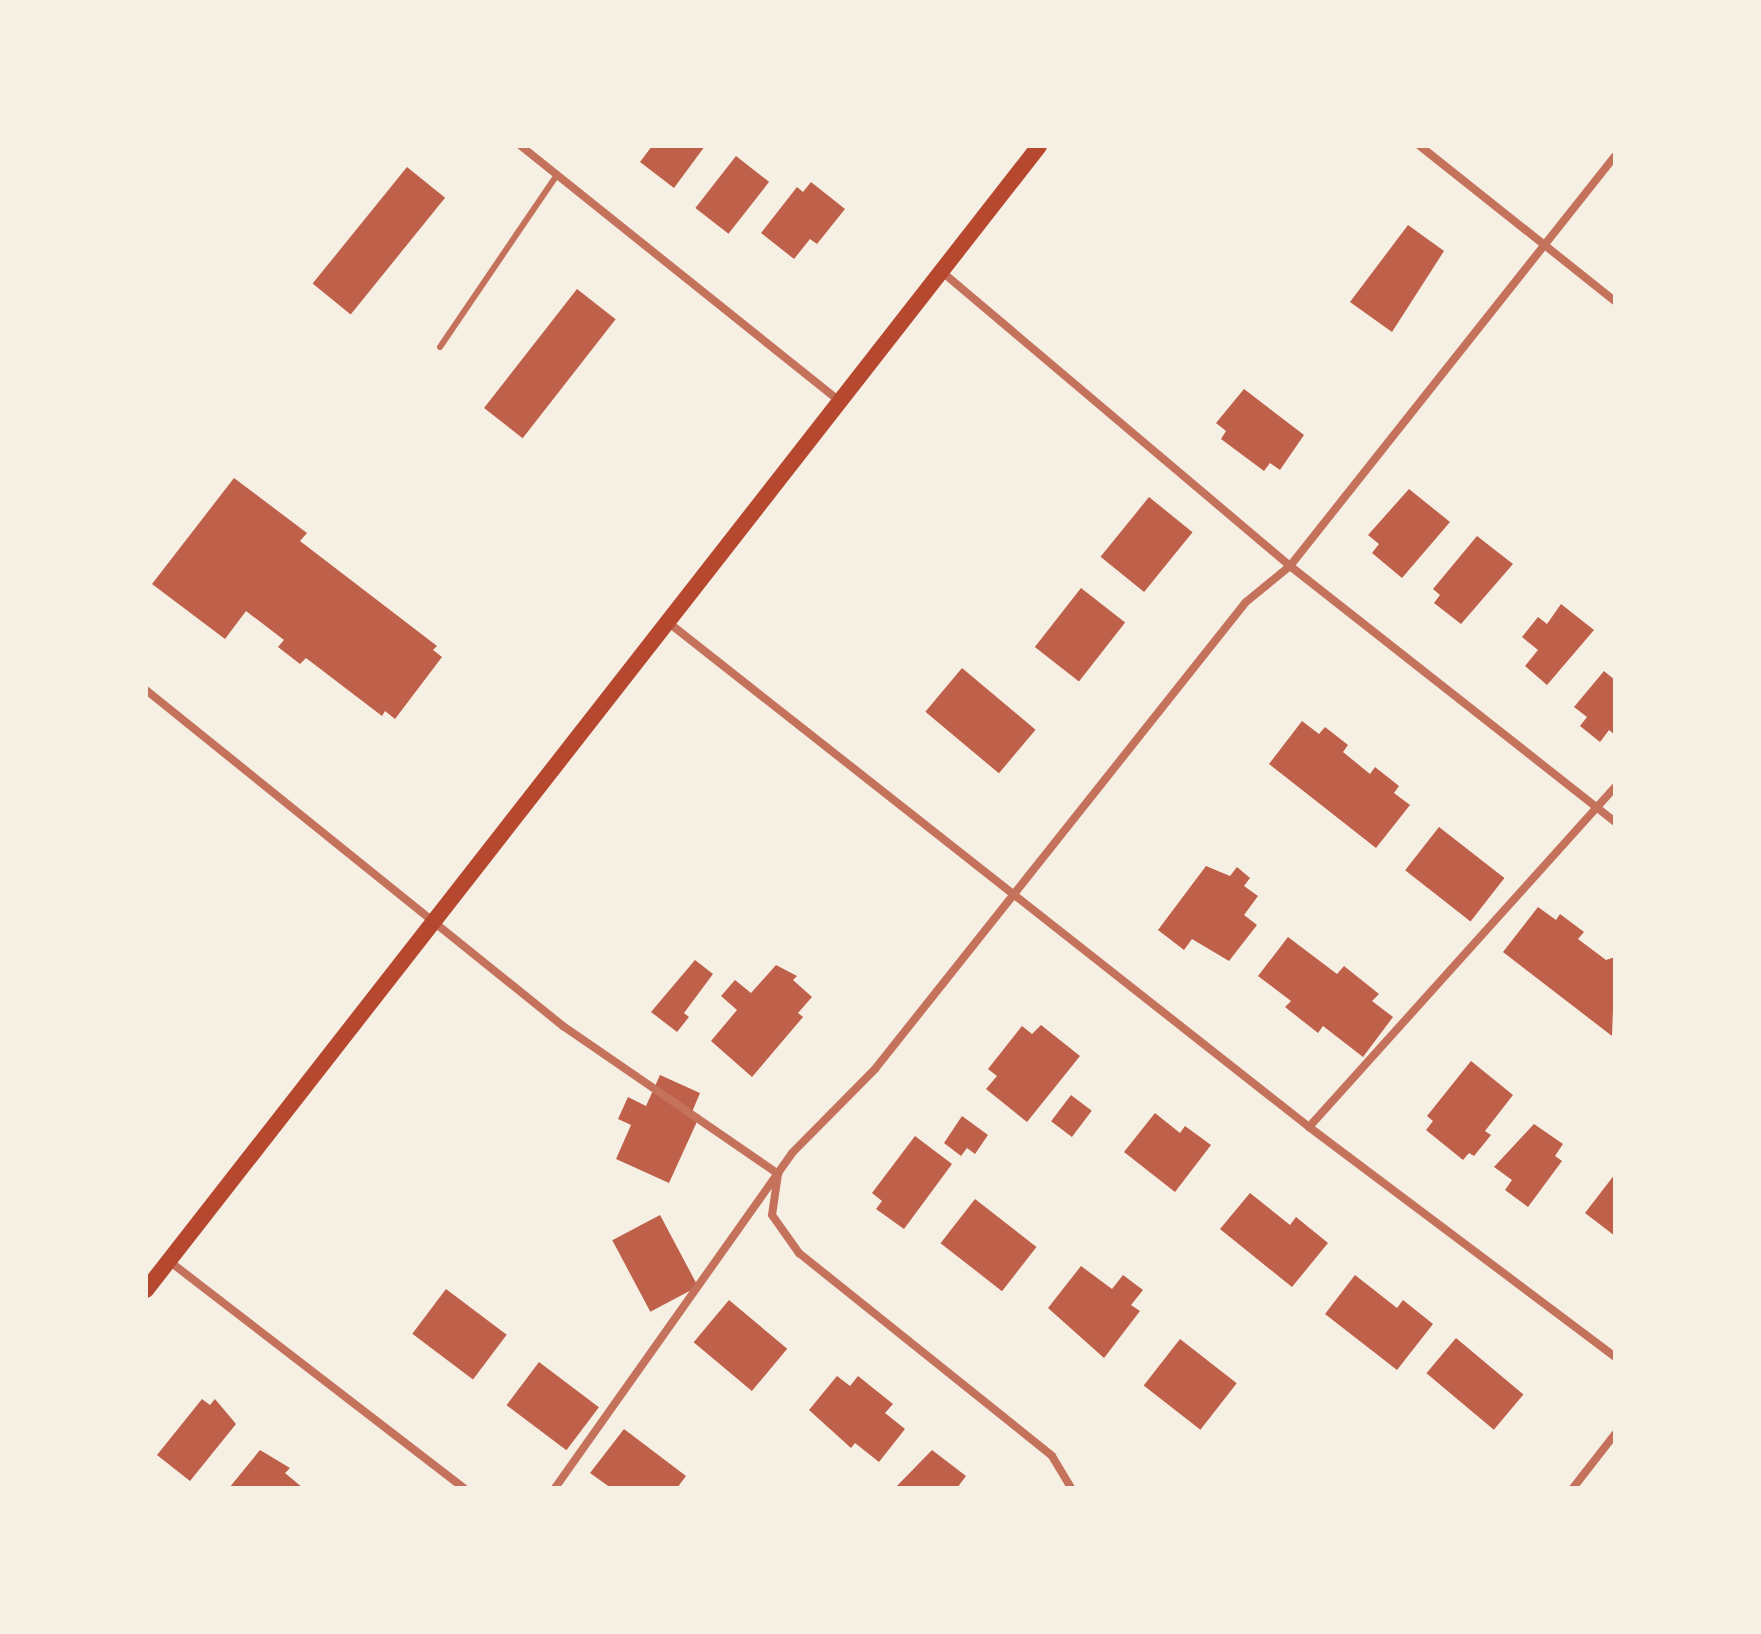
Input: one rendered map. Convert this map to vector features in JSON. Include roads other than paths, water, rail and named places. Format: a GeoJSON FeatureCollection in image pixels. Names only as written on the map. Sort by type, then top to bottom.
{"type":"FeatureCollection","features":[{"type":"Feature","properties":{"kind":"main road"},"geometry":{"type":"LineString","coordinates":[[146,1290],[437,924],[837,399],[1039,146]]}},
{"type":"Feature","properties":{"kind":"street"},"geometry":{"type":"LineString","coordinates":[[521,146],[837,399]]}},
{"type":"Feature","properties":{"kind":"street"},"geometry":{"type":"LineString","coordinates":[[1420,146],[1615,301]]}},
{"type":"Feature","properties":{"kind":"street"},"geometry":{"type":"LineString","coordinates":[[555,1488],[792,1153],[875,1069],[1246,602],[1290,566],[1615,156]]}},
{"type":"Feature","properties":{"kind":"street"},"geometry":{"type":"LineString","coordinates":[[940,270],[1290,566],[1615,822]]}},
{"type":"Feature","properties":{"kind":"street"},"geometry":{"type":"LineString","coordinates":[[669,623],[1309,1127],[1615,1357]]}},
{"type":"Feature","properties":{"kind":"street"},"geometry":{"type":"LineString","coordinates":[[146,690],[563,1026],[778,1174]]}},
{"type":"Feature","properties":{"kind":"street"},"geometry":{"type":"LineString","coordinates":[[1309,1127],[1615,787]]}},
{"type":"Feature","properties":{"kind":"street"},"geometry":{"type":"LineString","coordinates":[[778,1174],[772,1215],[799,1253],[1052,1456],[1071,1488]]}},
{"type":"Feature","properties":{"kind":"street"},"geometry":{"type":"LineString","coordinates":[[169,1261],[464,1488]]}},
{"type":"Feature","properties":{"kind":"street"},"geometry":{"type":"LineString","coordinates":[[1573,1488],[1615,1434]]}},
{"type":"Feature","properties":{"kind":"lane"},"geometry":{"type":"LineString","coordinates":[[440,347],[557,175]]}}]}
